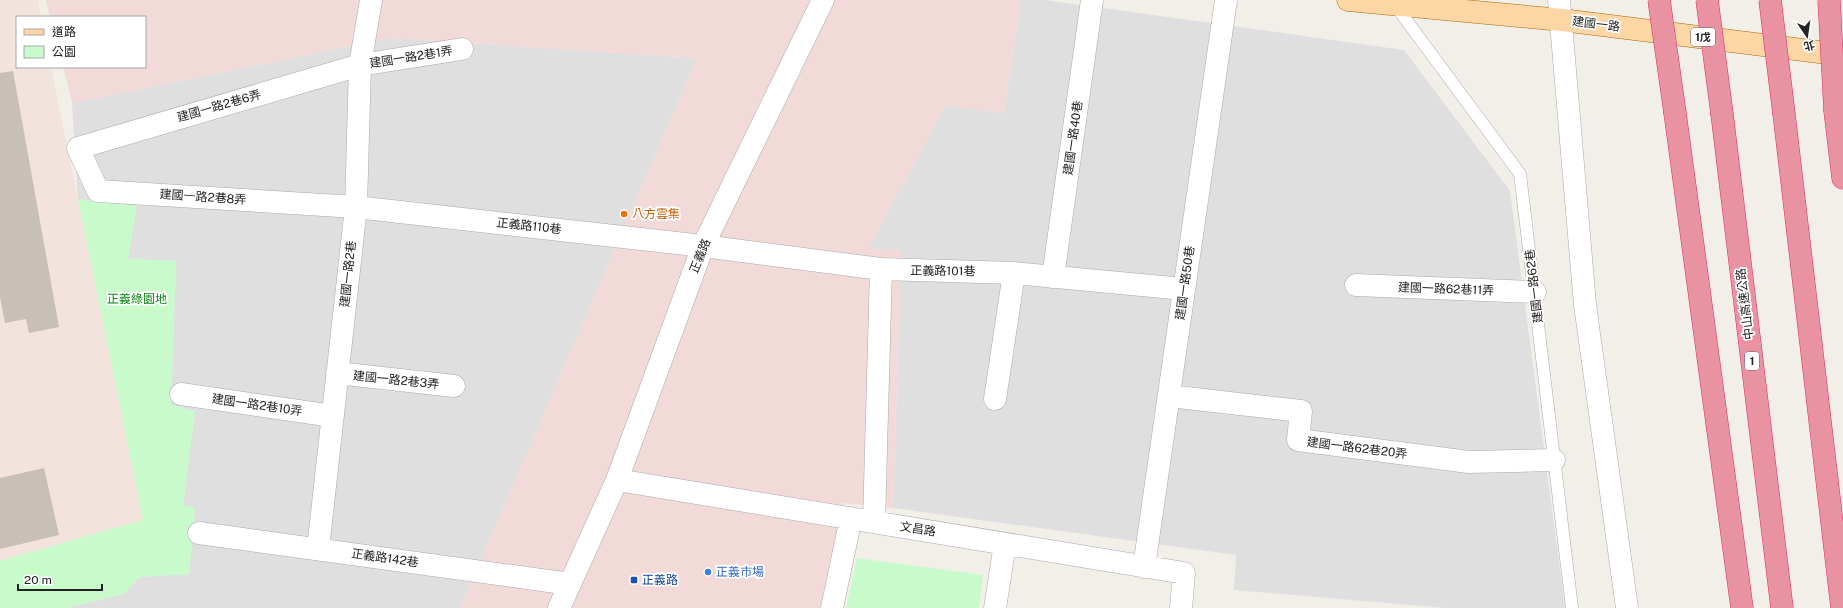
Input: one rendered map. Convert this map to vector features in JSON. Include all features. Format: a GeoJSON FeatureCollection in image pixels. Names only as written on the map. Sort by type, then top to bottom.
{"type":"FeatureCollection","features":[{"type":"Feature","properties":{"kind":"highway"},"geometry":{"type":"LineString","coordinates":[[1659,0],[1742,608]]}},
{"type":"Feature","properties":{"kind":"highway","name":"中山高速公路"},"geometry":{"type":"LineString","coordinates":[[1707,0],[1782,608]]}},
{"type":"Feature","properties":{"kind":"highway"},"geometry":{"type":"LineString","coordinates":[[1770,0],[1842,608]]}},
{"type":"Feature","properties":{"kind":"highway"},"geometry":{"type":"LineString","coordinates":[[1829,0],[1835,111],[1843,178]]}},
{"type":"Feature","properties":{"kind":"main road","name":"建國一路"},"geometry":{"type":"LineString","coordinates":[[1348,0],[1395,5],[1561,10],[1843,55]]}},
{"type":"Feature","properties":{"kind":"street","name":"建國一路2巷"},"geometry":{"type":"LineString","coordinates":[[318,548],[356,207],[360,65],[371,0]]}},
{"type":"Feature","properties":{"kind":"street","name":"正義路"},"geometry":{"type":"LineString","coordinates":[[559,608],[617,480],[703,246],[823,0]]}},
{"type":"Feature","properties":{"kind":"street","name":"建國一路40巷"},"geometry":{"type":"LineString","coordinates":[[1053,277],[1092,0]]}},
{"type":"Feature","properties":{"kind":"street","name":"建國一路50巷"},"geometry":{"type":"LineString","coordinates":[[1144,567],[1226,0]]}},
{"type":"Feature","properties":{"kind":"street"},"geometry":{"type":"LineString","coordinates":[[1561,10],[1585,305],[1627,608]]}},
{"type":"Feature","properties":{"kind":"street","name":"建國一路2巷1弄"},"geometry":{"type":"LineString","coordinates":[[360,65],[462,49]]}},
{"type":"Feature","properties":{"kind":"street","name":"建國一路2巷6弄"},"geometry":{"type":"LineString","coordinates":[[78,148],[360,65]]}},
{"type":"Feature","properties":{"kind":"street","name":"建國一路2巷8弄"},"geometry":{"type":"LineString","coordinates":[[78,148],[98,191],[356,207]]}},
{"type":"Feature","properties":{"kind":"street","name":"正義路110巷"},"geometry":{"type":"LineString","coordinates":[[356,207],[703,246]]}},
{"type":"Feature","properties":{"kind":"street","name":"正義路101巷"},"geometry":{"type":"LineString","coordinates":[[703,246],[881,270],[1014,273],[1184,288]]}},
{"type":"Feature","properties":{"kind":"street"},"geometry":{"type":"LineString","coordinates":[[874,522],[881,270]]}},
{"type":"Feature","properties":{"kind":"street"},"geometry":{"type":"LineString","coordinates":[[995,399],[1014,273]]}},
{"type":"Feature","properties":{"kind":"street","name":"建國一路62巷11弄"},"geometry":{"type":"LineString","coordinates":[[1356,285],[1535,292]]}},
{"type":"Feature","properties":{"kind":"street","name":"建國一路2巷3弄"},"geometry":{"type":"LineString","coordinates":[[338,374],[454,386]]}},
{"type":"Feature","properties":{"kind":"street","name":"建國一路2巷10弄"},"geometry":{"type":"LineString","coordinates":[[181,394],[333,416]]}},
{"type":"Feature","properties":{"kind":"street","name":"建國一路62巷20弄"},"geometry":{"type":"LineString","coordinates":[[1168,396],[1301,411],[1298,440],[1468,462],[1554,460]]}},
{"type":"Feature","properties":{"kind":"street","name":"文昌路"},"geometry":{"type":"LineString","coordinates":[[617,480],[1184,574],[1181,608]]}},
{"type":"Feature","properties":{"kind":"street"},"geometry":{"type":"LineString","coordinates":[[832,608],[851,518]]}},
{"type":"Feature","properties":{"kind":"street","name":"正義路142巷"},"geometry":{"type":"LineString","coordinates":[[199,533],[318,548],[570,584]]}},
{"type":"Feature","properties":{"kind":"street"},"geometry":{"type":"LineString","coordinates":[[995,608],[1005,544]]}},
{"type":"Feature","properties":{"kind":"lane","name":"建國一路62巷"},"geometry":{"type":"LineString","coordinates":[[1395,5],[1520,174],[1572,608]]}},
{"type":"Feature","properties":{"kind":"shaded area"},"geometry":{"type":"Polygon","coordinates":[[[0,0],[38,0],[41,16],[16,16],[16,68],[51,68],[143,520],[0,561],[0,0]]]}},
{"type":"Feature","properties":{"kind":"shaded area"},"geometry":{"type":"Polygon","coordinates":[[[46,0],[1021,0],[1004,113],[945,106],[868,249],[901,251],[893,508],[843,503],[820,608],[460,608],[697,58],[391,38],[72,103],[63,68],[146,68],[146,16],[50,16],[46,0]]]}},
{"type":"Feature","properties":{"kind":"shaded area"},"geometry":{"type":"Polygon","coordinates":[[[1021,0],[1045,0],[1404,50],[1510,191],[1565,608],[1446,608],[1234,590],[1236,555],[893,508],[901,251],[868,249],[945,106],[1004,113],[1021,0]]]}},
{"type":"Feature","properties":{"kind":"shaded area"},"geometry":{"type":"Polygon","coordinates":[[[391,38],[697,58],[460,608],[67,608],[123,594],[140,577],[189,574],[195,508],[183,505],[195,411],[171,405],[176,261],[128,259],[136,206],[78,199],[72,103],[391,38]]]}},
{"type":"Feature","properties":{"kind":"green space","name":"正義綠園地"},"geometry":{"type":"Polygon","coordinates":[[[78,199],[137,206],[128,259],[176,261],[171,405],[195,411],[183,505],[195,508],[189,574],[140,577],[123,594],[67,608],[0,608],[0,561],[143,520],[78,199]]]}},
{"type":"Feature","properties":{"kind":"green space"},"geometry":{"type":"Polygon","coordinates":[[[857,558],[983,575],[979,608],[846,608],[857,558]]]}},
{"type":"Feature","properties":{"kind":"building"},"geometry":{"type":"Polygon","coordinates":[[[13,71],[59,327],[29,333],[26,319],[5,323],[0,297],[0,73],[13,71]]]}},
{"type":"Feature","properties":{"kind":"building"},"geometry":{"type":"Polygon","coordinates":[[[44,468],[59,535],[0,549],[0,478],[44,468]]]}},
{"type":"Feature","properties":{"kind":"place","name":"八方雲集"},"geometry":{"type":"Point","coordinates":[624,214]}},
{"type":"Feature","properties":{"kind":"place","name":"正義市場"},"geometry":{"type":"Point","coordinates":[708,572]}},
{"type":"Feature","properties":{"kind":"place","name":"正義路"},"geometry":{"type":"Point","coordinates":[634,580]}}]}
